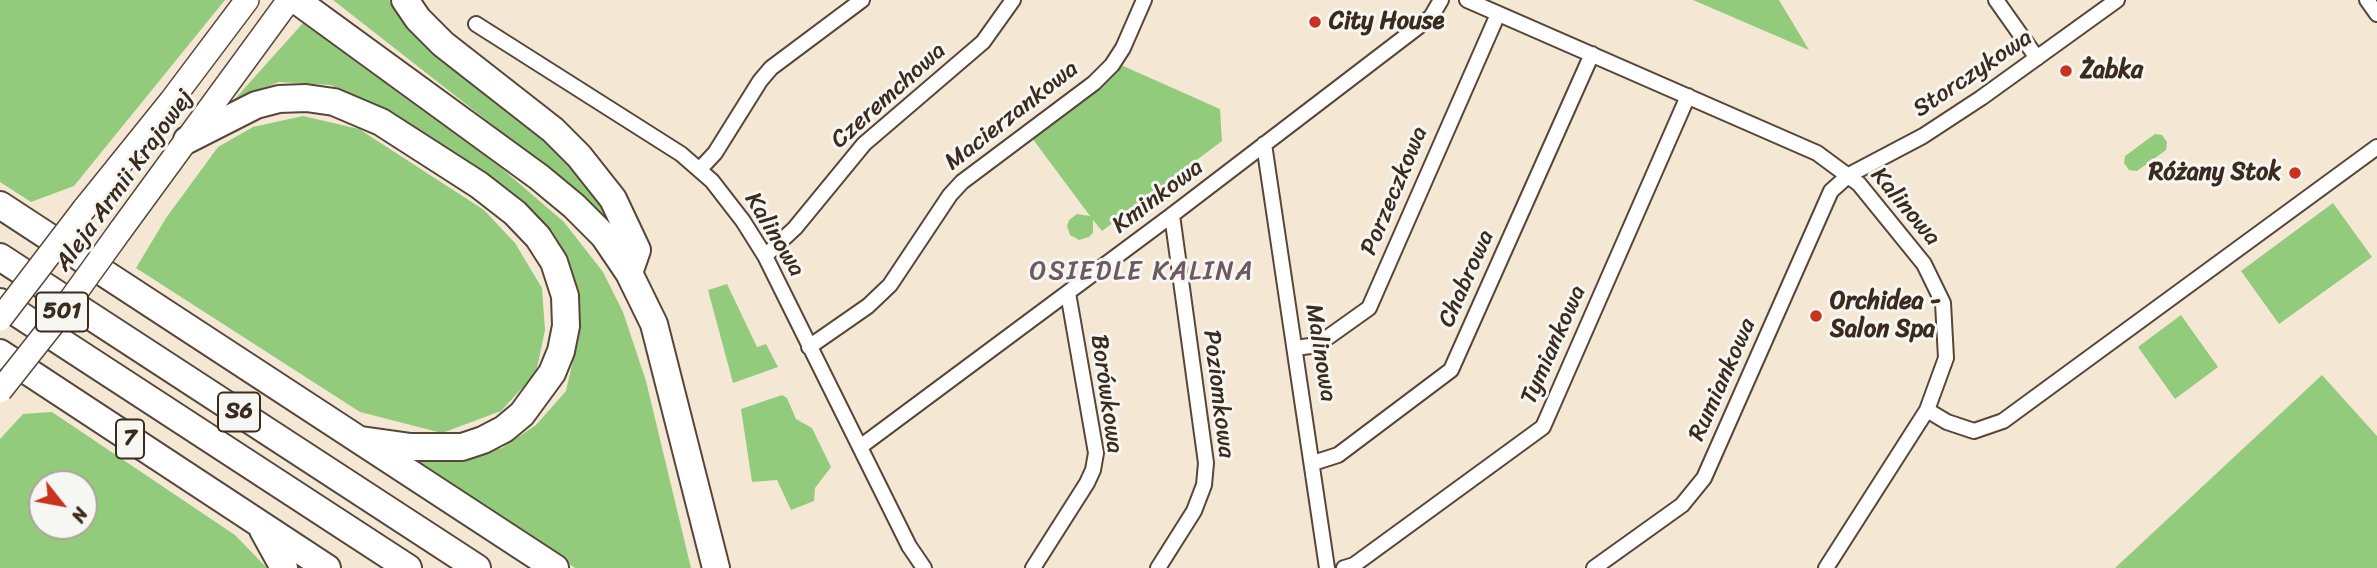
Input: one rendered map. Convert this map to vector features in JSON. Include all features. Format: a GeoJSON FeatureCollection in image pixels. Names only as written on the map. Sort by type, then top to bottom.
{"type":"FeatureCollection","features":[{"type":"Feature","properties":{"kind":"highway"},"geometry":{"type":"LineString","coordinates":[[405,0],[418,19],[443,44],[553,130],[579,156],[613,199],[637,250],[629,273]]}},
{"type":"Feature","properties":{"kind":"highway"},"geometry":{"type":"LineString","coordinates":[[287,6],[490,140],[574,206],[604,236],[629,273],[654,324],[716,568]]}},
{"type":"Feature","properties":{"kind":"highway"},"geometry":{"type":"LineString","coordinates":[[187,140],[256,105],[306,98],[334,102],[381,122],[479,185],[515,213],[538,237],[554,261],[565,296],[566,326],[561,351],[552,373],[522,414],[504,429],[462,447],[411,447],[361,440]]}},
{"type":"Feature","properties":{"kind":"highway"},"geometry":{"type":"LineString","coordinates":[[0,205],[555,568]]}},
{"type":"Feature","properties":{"kind":"highway","name":"S6"},"geometry":{"type":"LineString","coordinates":[[0,257],[477,568]]}},
{"type":"Feature","properties":{"kind":"highway","name":"S6"},"geometry":{"type":"LineString","coordinates":[[0,302],[408,568]]}},
{"type":"Feature","properties":{"kind":"highway","name":"7"},"geometry":{"type":"LineString","coordinates":[[0,353],[260,525],[284,568]]}},
{"type":"Feature","properties":{"kind":"highway"},"geometry":{"type":"LineString","coordinates":[[260,525],[327,568]]}},
{"type":"Feature","properties":{"kind":"main road","name":"Aleja Armii Krajowej"},"geometry":{"type":"LineString","coordinates":[[0,319],[247,0]]}},
{"type":"Feature","properties":{"kind":"main road","name":"Aleja Armii Krajowej"},"geometry":{"type":"LineString","coordinates":[[0,391],[56,320],[287,6]]}},
{"type":"Feature","properties":{"kind":"street"},"geometry":{"type":"LineString","coordinates":[[700,169],[715,153],[771,68],[862,0]]}},
{"type":"Feature","properties":{"kind":"street","name":"Czeremchowa"},"geometry":{"type":"LineString","coordinates":[[765,256],[795,228],[864,144],[983,43],[1013,0]]}},
{"type":"Feature","properties":{"kind":"street","name":"Macierzankowa"},"geometry":{"type":"LineString","coordinates":[[809,348],[868,306],[890,285],[950,195],[962,182],[1094,83],[1112,65],[1123,48],[1144,0]]}},
{"type":"Feature","properties":{"kind":"street","name":"Kminkowa"},"geometry":{"type":"LineString","coordinates":[[860,447],[1172,215],[1431,17],[1441,0]]}},
{"type":"Feature","properties":{"kind":"street","name":"Kalinowa"},"geometry":{"type":"LineString","coordinates":[[1467,0],[1817,153],[1859,184],[1924,264],[1943,303],[1946,358],[1927,410],[1826,568]]}},
{"type":"Feature","properties":{"kind":"street"},"geometry":{"type":"LineString","coordinates":[[1996,0],[2037,58]]}},
{"type":"Feature","properties":{"kind":"street","name":"Storczykowa"},"geometry":{"type":"LineString","coordinates":[[1849,175],[1923,136],[1981,98],[2117,0]]}},
{"type":"Feature","properties":{"kind":"street"},"geometry":{"type":"LineString","coordinates":[[2367,0],[2377,14]]}},
{"type":"Feature","properties":{"kind":"street","name":"Porzeczkowa"},"geometry":{"type":"LineString","coordinates":[[1296,348],[1317,345],[1369,308],[1498,14]]}},
{"type":"Feature","properties":{"kind":"street","name":"Kalinowa"},"geometry":{"type":"LineString","coordinates":[[476,24],[681,155],[712,181],[743,220],[765,256],[909,546],[924,568]]}},
{"type":"Feature","properties":{"kind":"street","name":"Chabrowa"},"geometry":{"type":"LineString","coordinates":[[1313,463],[1338,455],[1451,370],[1592,54]]}},
{"type":"Feature","properties":{"kind":"street","name":"Tymiankowa"},"geometry":{"type":"LineString","coordinates":[[1344,568],[1354,565],[1542,427],[1688,96]]}},
{"type":"Feature","properties":{"kind":"street","name":"Malinowa"},"geometry":{"type":"LineString","coordinates":[[1264,145],[1328,568]]}},
{"type":"Feature","properties":{"kind":"street"},"geometry":{"type":"LineString","coordinates":[[1927,410],[1947,422],[1974,431],[2003,421],[2377,147]]}},
{"type":"Feature","properties":{"kind":"street","name":"Rumiankowa"},"geometry":{"type":"LineString","coordinates":[[1594,568],[1682,505],[1704,478],[1831,191],[1849,175]]}},
{"type":"Feature","properties":{"kind":"street","name":"Poziomkowa"},"geometry":{"type":"LineString","coordinates":[[1158,568],[1195,511],[1204,485],[1206,463],[1172,215]]}},
{"type":"Feature","properties":{"kind":"street","name":"Borówkowa"},"geometry":{"type":"LineString","coordinates":[[1033,568],[1087,483],[1096,453],[1068,293]]}},
{"type":"Feature","properties":{"kind":"green space"},"geometry":{"type":"Polygon","coordinates":[[[0,0],[225,0],[74,186],[31,202],[0,182],[0,0]]]}},
{"type":"Feature","properties":{"kind":"green space"},"geometry":{"type":"Polygon","coordinates":[[[333,0],[389,0],[422,41],[541,136],[590,186],[613,225],[545,166],[333,0]]]}},
{"type":"Feature","properties":{"kind":"green space"},"geometry":{"type":"Polygon","coordinates":[[[1693,0],[1779,0],[1809,50],[1693,0]]]}},
{"type":"Feature","properties":{"kind":"green space"},"geometry":{"type":"Polygon","coordinates":[[[303,23],[500,167],[564,222],[603,272],[623,312],[646,381],[691,568],[575,568],[410,460],[464,460],[502,448],[536,425],[566,391],[578,338],[577,291],[556,242],[387,112],[331,85],[279,82],[234,100],[303,23]]]}},
{"type":"Feature","properties":{"kind":"green space"},"geometry":{"type":"Polygon","coordinates":[[[1121,65],[1220,109],[1222,141],[1102,231],[1093,220],[1093,233],[1079,240],[1070,235],[1067,226],[1069,220],[1077,214],[1090,216],[1032,138],[1100,87],[1121,65]]]}},
{"type":"Feature","properties":{"kind":"green space"},"geometry":{"type":"Polygon","coordinates":[[[303,116],[359,129],[484,210],[515,243],[542,288],[545,330],[536,373],[501,411],[442,433],[360,412],[136,268],[166,218],[218,147],[253,127],[303,116]]]}},
{"type":"Feature","properties":{"kind":"green space"},"geometry":{"type":"Polygon","coordinates":[[[2155,134],[2162,135],[2167,142],[2166,150],[2137,171],[2129,170],[2124,163],[2125,156],[2155,134]]]}},
{"type":"Feature","properties":{"kind":"green space"},"geometry":{"type":"Polygon","coordinates":[[[2333,203],[2372,257],[2279,324],[2241,271],[2333,203]]]}},
{"type":"Feature","properties":{"kind":"green space"},"geometry":{"type":"Polygon","coordinates":[[[727,284],[757,347],[766,344],[778,367],[733,383],[708,290],[727,284]]]}},
{"type":"Feature","properties":{"kind":"green space"},"geometry":{"type":"Polygon","coordinates":[[[2181,315],[2218,367],[2175,399],[2138,347],[2181,315]]]}},
{"type":"Feature","properties":{"kind":"green space"},"geometry":{"type":"Polygon","coordinates":[[[2322,375],[2377,436],[2377,568],[2115,568],[2322,375]]]}},
{"type":"Feature","properties":{"kind":"green space"},"geometry":{"type":"Polygon","coordinates":[[[782,395],[787,398],[796,419],[812,428],[831,467],[815,488],[814,501],[791,510],[777,480],[752,482],[741,409],[782,395]]]}},
{"type":"Feature","properties":{"kind":"green space"},"geometry":{"type":"Polygon","coordinates":[[[52,412],[235,535],[267,568],[0,568],[0,439],[23,414],[52,412]]]}},
{"type":"Feature","properties":{"kind":"place","name":"City House"},"geometry":{"type":"Point","coordinates":[1315,22]}},
{"type":"Feature","properties":{"kind":"place","name":"Żabka"},"geometry":{"type":"Point","coordinates":[2066,71]}},
{"type":"Feature","properties":{"kind":"place","name":"Różany Stok"},"geometry":{"type":"Point","coordinates":[2295,173]}},
{"type":"Feature","properties":{"kind":"place","name":"Orchidea - Salon Spa"},"geometry":{"type":"Point","coordinates":[1816,316]}},
{"type":"Feature","properties":{"kind":"district","name":"OSIEDLE KALINA"},"geometry":{"type":"Point","coordinates":[1142,272]}}]}
